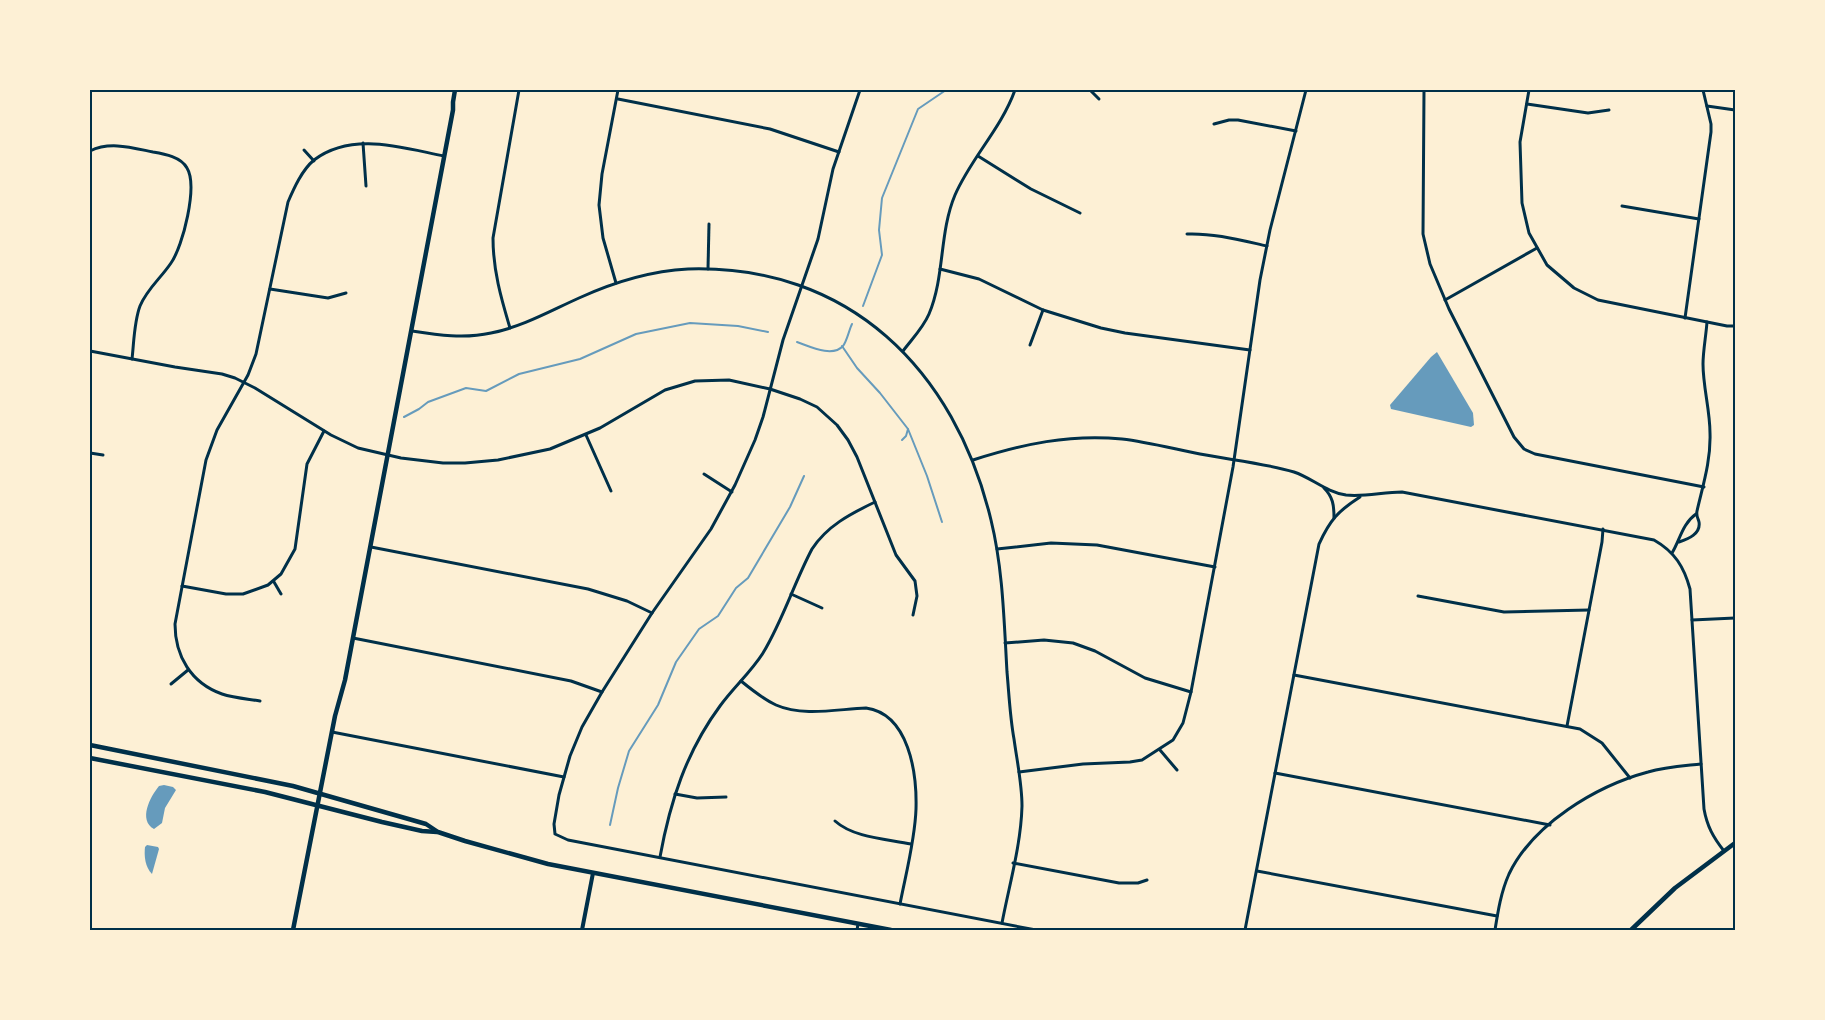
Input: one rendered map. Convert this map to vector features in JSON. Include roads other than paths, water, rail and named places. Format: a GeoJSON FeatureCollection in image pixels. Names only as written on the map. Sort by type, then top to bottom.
{"type":"FeatureCollection","features":[{"type":"Feature","properties":{"kind":"main road"},"geometry":{"type":"LineString","coordinates":[[293,930],[332,732],[345,680],[445,156],[455,90]]}},
{"type":"Feature","properties":{"kind":"main road"},"geometry":{"type":"LineString","coordinates":[[90,746],[225,771],[320,793],[426,824],[438,832]]}},
{"type":"Feature","properties":{"kind":"main road"},"geometry":{"type":"LineString","coordinates":[[90,758],[256,790],[422,831],[438,832],[512,855],[593,873],[892,930]]}},
{"type":"Feature","properties":{"kind":"main road"},"geometry":{"type":"LineString","coordinates":[[1631,930],[1675,888],[1735,843]]}},
{"type":"Feature","properties":{"kind":"street"},"geometry":{"type":"LineString","coordinates":[[510,328],[496,280],[493,260],[493,238],[519,90]]}},
{"type":"Feature","properties":{"kind":"street"},"geometry":{"type":"LineString","coordinates":[[616,283],[603,238],[599,205],[602,174],[618,99],[618,90]]}},
{"type":"Feature","properties":{"kind":"street"},"geometry":{"type":"LineString","coordinates":[[860,90],[830,182],[818,239],[783,340],[755,440],[732,492],[702,544],[652,613],[582,727],[564,777],[555,815],[555,834],[568,840],[1036,930]]}},
{"type":"Feature","properties":{"kind":"street"},"geometry":{"type":"LineString","coordinates":[[903,351],[921,328],[929,313],[935,294],[950,211],[962,181],[1002,120],[1015,90]]}},
{"type":"Feature","properties":{"kind":"street"},"geometry":{"type":"LineString","coordinates":[[1090,90],[1099,99]]}},
{"type":"Feature","properties":{"kind":"street"},"geometry":{"type":"LineString","coordinates":[[1018,772],[1083,764],[1142,760],[1173,740],[1183,723],[1191,692],[1234,460],[1256,304],[1267,246],[1306,90]]}},
{"type":"Feature","properties":{"kind":"street"},"geometry":{"type":"LineString","coordinates":[[1424,90],[1424,234],[1430,264],[1444,300],[1511,431],[1524,449],[1535,454],[1704,486]]}},
{"type":"Feature","properties":{"kind":"street"},"geometry":{"type":"LineString","coordinates":[[1529,90],[1519,156],[1524,212],[1529,233],[1542,258],[1554,271],[1581,292],[1598,300],[1621,306],[1735,326]]}},
{"type":"Feature","properties":{"kind":"street"},"geometry":{"type":"LineString","coordinates":[[1685,318],[1711,132],[1703,90]]}},
{"type":"Feature","properties":{"kind":"street"},"geometry":{"type":"LineString","coordinates":[[618,99],[770,128],[839,152]]}},
{"type":"Feature","properties":{"kind":"street"},"geometry":{"type":"LineString","coordinates":[[1528,104],[1588,113],[1609,110]]}},
{"type":"Feature","properties":{"kind":"street"},"geometry":{"type":"LineString","coordinates":[[1707,106],[1735,110]]}},
{"type":"Feature","properties":{"kind":"street"},"geometry":{"type":"LineString","coordinates":[[1214,124],[1238,120],[1296,131]]}},
{"type":"Feature","properties":{"kind":"street"},"geometry":{"type":"LineString","coordinates":[[363,143],[366,186]]}},
{"type":"Feature","properties":{"kind":"street"},"geometry":{"type":"LineString","coordinates":[[260,701],[221,693],[200,682],[188,670],[178,652],[175,634],[176,613],[206,460],[217,430],[244,382],[258,347],[288,202],[297,182],[314,160],[336,149],[363,143],[445,156]]}},
{"type":"Feature","properties":{"kind":"street"},"geometry":{"type":"LineString","coordinates":[[90,151],[112,145],[166,154],[178,160],[187,168],[191,182],[191,194],[183,238],[172,263],[146,294],[140,308],[132,359]]}},
{"type":"Feature","properties":{"kind":"street"},"geometry":{"type":"LineString","coordinates":[[304,150],[314,160]]}},
{"type":"Feature","properties":{"kind":"street"},"geometry":{"type":"LineString","coordinates":[[978,156],[1031,189],[1080,213]]}},
{"type":"Feature","properties":{"kind":"street"},"geometry":{"type":"LineString","coordinates":[[1622,206],[1699,219]]}},
{"type":"Feature","properties":{"kind":"street"},"geometry":{"type":"LineString","coordinates":[[708,269],[710,224]]}},
{"type":"Feature","properties":{"kind":"street"},"geometry":{"type":"LineString","coordinates":[[1187,234],[1220,236],[1267,246]]}},
{"type":"Feature","properties":{"kind":"street"},"geometry":{"type":"LineString","coordinates":[[1444,300],[1537,248]]}},
{"type":"Feature","properties":{"kind":"street"},"geometry":{"type":"LineString","coordinates":[[412,331],[454,336],[490,333],[528,322],[578,298],[616,283],[660,272],[708,269],[753,273],[777,278],[802,287],[846,306],[874,326],[903,351],[921,370],[942,399],[973,460],[986,498],[997,549],[1012,724],[1022,806],[1002,923]]}},
{"type":"Feature","properties":{"kind":"street"},"geometry":{"type":"LineString","coordinates":[[940,269],[980,279],[1043,310],[1077,322],[1125,333],[1250,350]]}},
{"type":"Feature","properties":{"kind":"street"},"geometry":{"type":"LineString","coordinates":[[270,289],[328,298],[346,293]]}},
{"type":"Feature","properties":{"kind":"street"},"geometry":{"type":"LineString","coordinates":[[1030,345],[1043,310]]}},
{"type":"Feature","properties":{"kind":"street"},"geometry":{"type":"LineString","coordinates":[[1672,553],[1679,542],[1682,530],[1696,514],[1704,486],[1709,456],[1710,432],[1704,388],[1703,362],[1708,322]]}},
{"type":"Feature","properties":{"kind":"street"},"geometry":{"type":"LineString","coordinates":[[90,351],[222,374],[244,382],[324,431],[358,448],[420,461],[465,463],[498,460],[550,449],[586,435],[614,421],[665,390],[695,381],[729,380],[800,399],[816,407],[837,425],[856,454],[896,555],[915,581],[917,596],[913,615]]}},
{"type":"Feature","properties":{"kind":"street"},"geometry":{"type":"LineString","coordinates":[[182,586],[234,595],[251,592],[274,582],[288,564],[295,549],[299,532],[304,473],[310,456],[324,431]]}},
{"type":"Feature","properties":{"kind":"street"},"geometry":{"type":"LineString","coordinates":[[586,435],[611,491]]}},
{"type":"Feature","properties":{"kind":"street"},"geometry":{"type":"LineString","coordinates":[[973,460],[1029,443],[1083,438],[1125,440],[1294,472],[1324,488],[1343,494],[1361,496],[1402,492],[1654,540],[1672,553],[1685,572],[1690,589],[1706,822],[1724,851]]}},
{"type":"Feature","properties":{"kind":"street"},"geometry":{"type":"LineString","coordinates":[[90,453],[103,455]]}},
{"type":"Feature","properties":{"kind":"street"},"geometry":{"type":"LineString","coordinates":[[704,474],[732,492]]}},
{"type":"Feature","properties":{"kind":"street"},"geometry":{"type":"LineString","coordinates":[[1324,488],[1331,496],[1334,506],[1334,518]]}},
{"type":"Feature","properties":{"kind":"street"},"geometry":{"type":"LineString","coordinates":[[1245,930],[1319,544],[1342,508],[1361,496]]}},
{"type":"Feature","properties":{"kind":"street"},"geometry":{"type":"LineString","coordinates":[[660,857],[670,809],[684,768],[703,731],[721,705],[762,654],[812,550],[826,531],[847,516],[875,502]]}},
{"type":"Feature","properties":{"kind":"street"},"geometry":{"type":"LineString","coordinates":[[1679,542],[1689,539],[1698,529],[1699,523],[1696,514]]}},
{"type":"Feature","properties":{"kind":"street"},"geometry":{"type":"LineString","coordinates":[[1567,726],[1603,529]]}},
{"type":"Feature","properties":{"kind":"street"},"geometry":{"type":"LineString","coordinates":[[997,549],[1051,543],[1079,544],[1126,550],[1215,566]]}},
{"type":"Feature","properties":{"kind":"street"},"geometry":{"type":"LineString","coordinates":[[370,547],[588,589],[626,601],[652,613]]}},
{"type":"Feature","properties":{"kind":"street"},"geometry":{"type":"LineString","coordinates":[[274,582],[281,594]]}},
{"type":"Feature","properties":{"kind":"street"},"geometry":{"type":"LineString","coordinates":[[791,594],[822,608]]}},
{"type":"Feature","properties":{"kind":"street"},"geometry":{"type":"LineString","coordinates":[[1418,596],[1504,612],[1589,610]]}},
{"type":"Feature","properties":{"kind":"street"},"geometry":{"type":"LineString","coordinates":[[1692,620],[1735,618]]}},
{"type":"Feature","properties":{"kind":"street"},"geometry":{"type":"LineString","coordinates":[[353,638],[571,681],[602,692]]}},
{"type":"Feature","properties":{"kind":"street"},"geometry":{"type":"LineString","coordinates":[[1005,643],[1057,640],[1073,643],[1095,651],[1144,678],[1191,692]]}},
{"type":"Feature","properties":{"kind":"street"},"geometry":{"type":"LineString","coordinates":[[171,684],[188,670]]}},
{"type":"Feature","properties":{"kind":"street"},"geometry":{"type":"LineString","coordinates":[[1294,675],[1580,729],[1602,743],[1630,778]]}},
{"type":"Feature","properties":{"kind":"street"},"geometry":{"type":"LineString","coordinates":[[741,681],[764,699],[791,710],[810,711],[866,708],[874,709],[887,715],[892,720],[901,733],[912,768],[916,808],[900,904]]}},
{"type":"Feature","properties":{"kind":"street"},"geometry":{"type":"LineString","coordinates":[[332,732],[564,777]]}},
{"type":"Feature","properties":{"kind":"street"},"geometry":{"type":"LineString","coordinates":[[1160,750],[1177,770]]}},
{"type":"Feature","properties":{"kind":"street"},"geometry":{"type":"LineString","coordinates":[[1495,930],[1502,893],[1519,857],[1530,843],[1561,816],[1600,790],[1630,778],[1649,772],[1701,764]]}},
{"type":"Feature","properties":{"kind":"street"},"geometry":{"type":"LineString","coordinates":[[1275,773],[1550,825]]}},
{"type":"Feature","properties":{"kind":"street"},"geometry":{"type":"LineString","coordinates":[[675,794],[697,798],[726,797]]}},
{"type":"Feature","properties":{"kind":"street"},"geometry":{"type":"LineString","coordinates":[[835,821],[841,826],[861,834],[911,844]]}},
{"type":"Feature","properties":{"kind":"street"},"geometry":{"type":"LineString","coordinates":[[1013,863],[1119,883],[1138,883],[1147,880]]}},
{"type":"Feature","properties":{"kind":"street"},"geometry":{"type":"LineString","coordinates":[[1257,871],[1498,916]]}},
{"type":"Feature","properties":{"kind":"street"},"geometry":{"type":"LineString","coordinates":[[582,930],[593,873]]}},
{"type":"Feature","properties":{"kind":"street"},"geometry":{"type":"LineString","coordinates":[[857,930],[858,924]]}},
{"type":"Feature","properties":{"kind":"water"},"geometry":{"type":"Polygon","coordinates":[[[1437,352],[1473,413],[1474,425],[1471,427],[1391,409],[1390,405],[1437,352]]]}},
{"type":"Feature","properties":{"kind":"water"},"geometry":{"type":"Polygon","coordinates":[[[159,786],[173,787],[176,790],[165,808],[162,823],[154,829],[147,820],[147,808],[159,786]]]}},
{"type":"Feature","properties":{"kind":"water"},"geometry":{"type":"Polygon","coordinates":[[[147,845],[158,847],[159,849],[152,874],[146,861],[145,847],[147,845]]]}},
{"type":"Feature","properties":{"kind":"waterway"},"geometry":{"type":"LineString","coordinates":[[863,306],[882,255],[879,230],[882,198],[918,109],[946,90]]}},
{"type":"Feature","properties":{"kind":"waterway"},"geometry":{"type":"LineString","coordinates":[[404,417],[428,402],[466,388],[486,391],[519,374],[580,359],[636,334],[690,323],[738,326],[768,332]]}},
{"type":"Feature","properties":{"kind":"waterway"},"geometry":{"type":"LineString","coordinates":[[797,342],[820,350],[833,351],[843,346],[852,324]]}},
{"type":"Feature","properties":{"kind":"waterway"},"geometry":{"type":"LineString","coordinates":[[842,346],[857,368],[880,393],[908,429],[927,476],[942,522]]}},
{"type":"Feature","properties":{"kind":"waterway"},"geometry":{"type":"LineString","coordinates":[[902,440],[906,436],[908,429]]}},
{"type":"Feature","properties":{"kind":"waterway"},"geometry":{"type":"LineString","coordinates":[[610,825],[629,751],[658,705],[676,662],[699,629],[718,616],[736,588],[748,578],[790,507],[804,476]]}}]}
